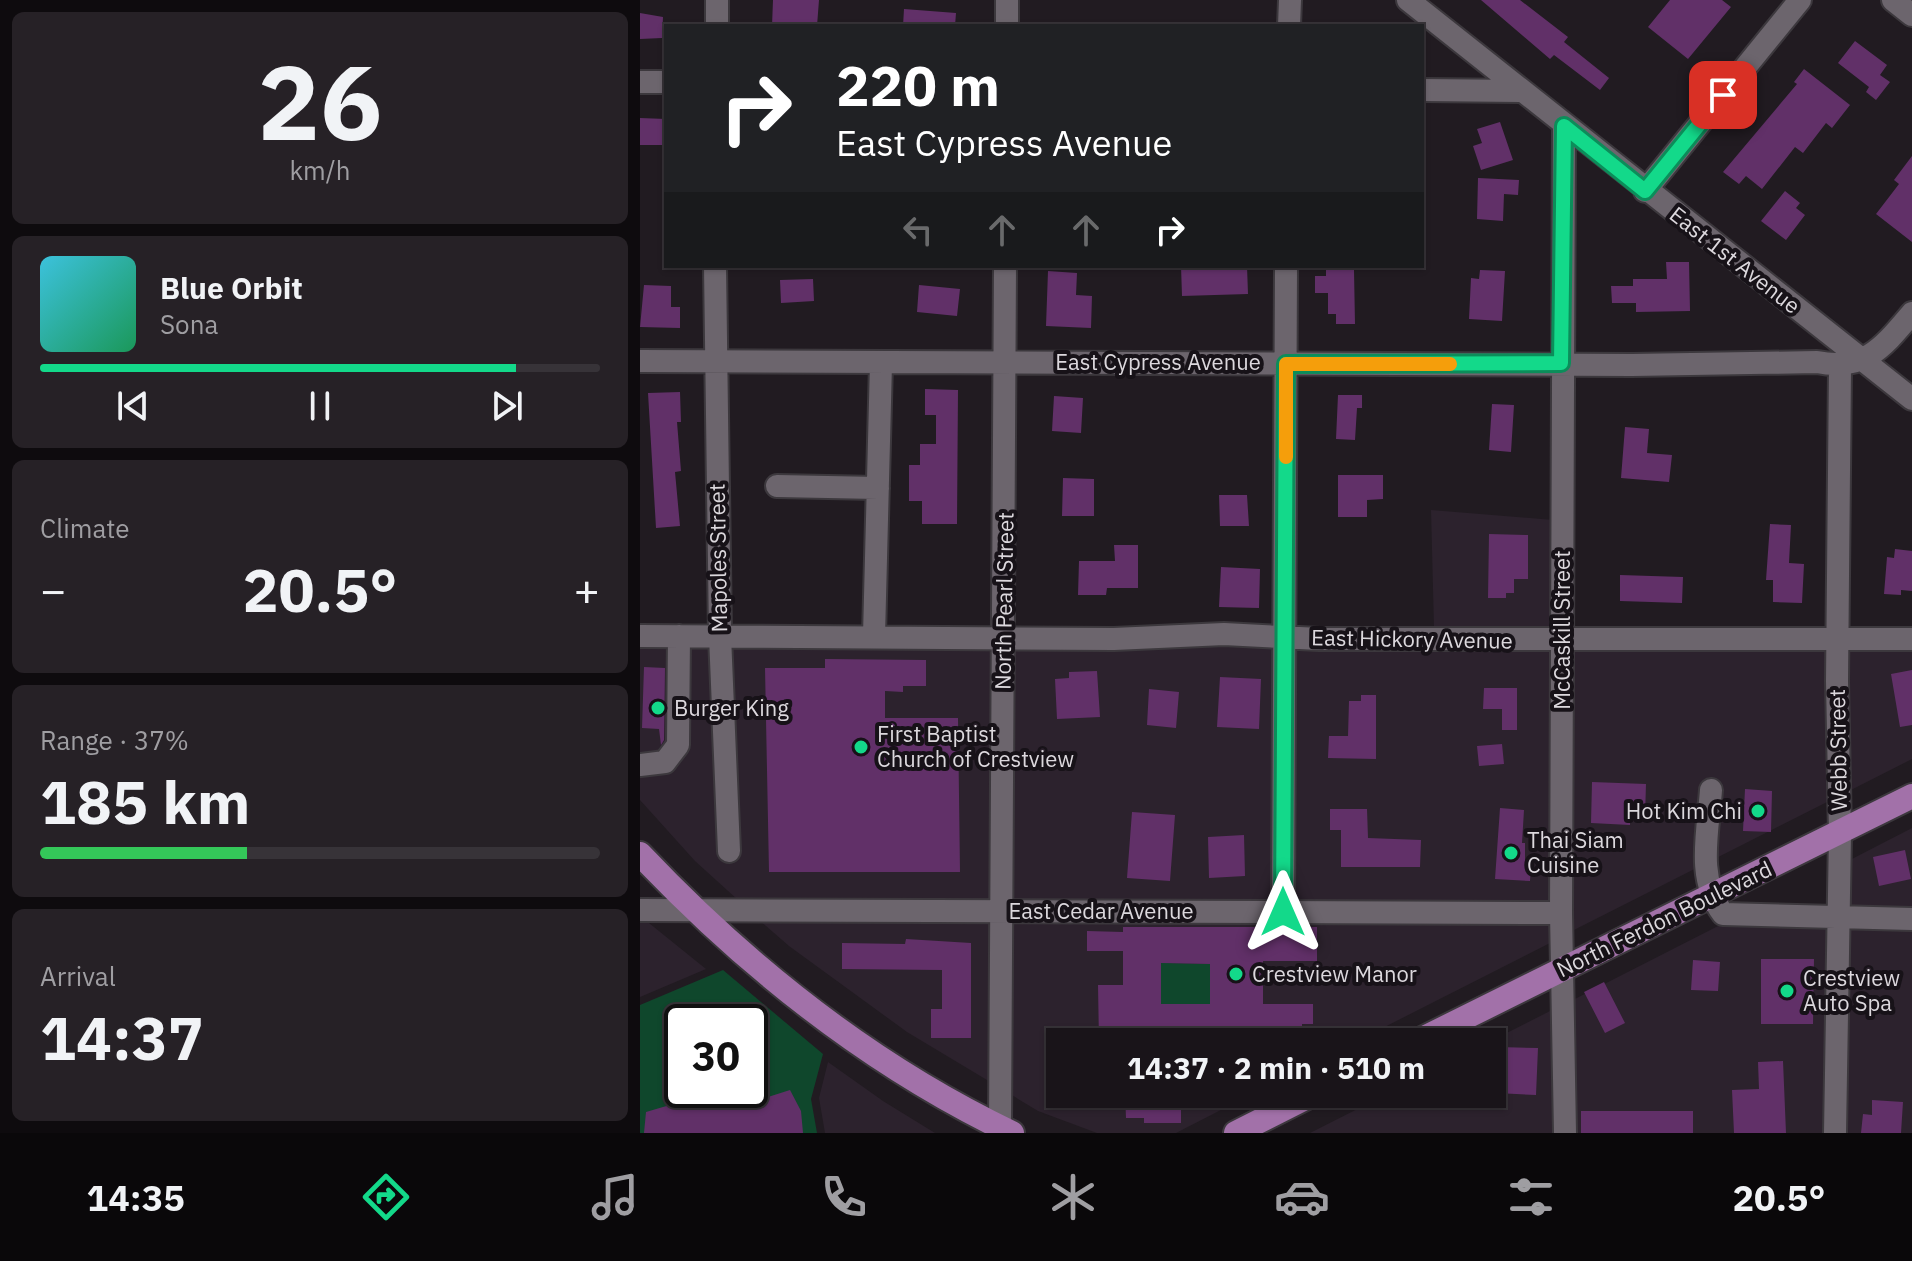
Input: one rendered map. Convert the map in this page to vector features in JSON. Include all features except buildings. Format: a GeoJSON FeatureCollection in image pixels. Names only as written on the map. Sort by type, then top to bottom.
{"type":"FeatureCollection","features":[{"type":"Feature","properties":{"kind":"main road","name":"North Ferdon Boulevard"},"geometry":{"type":"LineString","coordinates":[[1443,1028],[1912,796]]}},
{"type":"Feature","properties":{"kind":"main road"},"geometry":{"type":"LineString","coordinates":[[640,854],[765,975],[817,1016],[941,1097],[1006,1130]]}},
{"type":"Feature","properties":{"kind":"main road"},"geometry":{"type":"LineString","coordinates":[[1236,1133],[1285,1108]]}},
{"type":"Feature","properties":{"kind":"street"},"geometry":{"type":"LineString","coordinates":[[717,0],[717,24]]}},
{"type":"Feature","properties":{"kind":"street"},"geometry":{"type":"LineString","coordinates":[[1007,0],[1007,24]]}},
{"type":"Feature","properties":{"kind":"street"},"geometry":{"type":"LineString","coordinates":[[1289,24],[1290,0]]}},
{"type":"Feature","properties":{"kind":"street","name":"East 1st Avenue"},"geometry":{"type":"LineString","coordinates":[[1408,0],[1645,191],[1851,364],[1912,399]]}},
{"type":"Feature","properties":{"kind":"street"},"geometry":{"type":"LineString","coordinates":[[1645,191],[1800,0]]}},
{"type":"Feature","properties":{"kind":"street"},"geometry":{"type":"LineString","coordinates":[[1893,0],[1912,15]]}},
{"type":"Feature","properties":{"kind":"street"},"geometry":{"type":"LineString","coordinates":[[640,82],[664,82]]}},
{"type":"Feature","properties":{"kind":"street"},"geometry":{"type":"LineString","coordinates":[[1424,90],[1521,91]]}},
{"type":"Feature","properties":{"kind":"street","name":"McCaskill Street"},"geometry":{"type":"LineString","coordinates":[[1564,126],[1561,968],[1565,1133]]}},
{"type":"Feature","properties":{"kind":"street","name":"Mapoles Street"},"geometry":{"type":"LineString","coordinates":[[715,268],[720,636],[729,851]]}},
{"type":"Feature","properties":{"kind":"street","name":"North Pearl Street"},"geometry":{"type":"LineString","coordinates":[[1005,268],[999,910],[1006,1130]]}},
{"type":"Feature","properties":{"kind":"street"},"geometry":{"type":"LineString","coordinates":[[1283,912],[1286,268]]}},
{"type":"Feature","properties":{"kind":"street"},"geometry":{"type":"LineString","coordinates":[[1851,364],[1887,342],[1912,313]]}},
{"type":"Feature","properties":{"kind":"street","name":"East Cypress Avenue"},"geometry":{"type":"LineString","coordinates":[[640,361],[1851,364]]}},
{"type":"Feature","properties":{"kind":"street"},"geometry":{"type":"LineString","coordinates":[[874,636],[881,363]]}},
{"type":"Feature","properties":{"kind":"street","name":"Webb Street"},"geometry":{"type":"LineString","coordinates":[[1835,1133],[1840,834],[1838,640],[1851,364]]}},
{"type":"Feature","properties":{"kind":"street"},"geometry":{"type":"LineString","coordinates":[[777,486],[878,488]]}},
{"type":"Feature","properties":{"kind":"street","name":"East Hickory Avenue"},"geometry":{"type":"LineString","coordinates":[[640,636],[1003,639],[1224,634],[1562,640],[1912,639]]}},
{"type":"Feature","properties":{"kind":"street"},"geometry":{"type":"LineString","coordinates":[[640,765],[665,762],[678,745],[679,636]]}},
{"type":"Feature","properties":{"kind":"street"},"geometry":{"type":"LineString","coordinates":[[1711,790],[1705,865],[1710,896],[1723,914],[1912,919]]}},
{"type":"Feature","properties":{"kind":"street","name":"East Cedar Avenue"},"geometry":{"type":"LineString","coordinates":[[640,910],[1561,913]]}},
{"type":"Feature","properties":{"kind":"shaded area"},"geometry":{"type":"Polygon","coordinates":[[[1431,510],[1553,520],[1553,631],[1434,628],[1431,510]]]}},
{"type":"Feature","properties":{"kind":"shaded area"},"geometry":{"type":"Polygon","coordinates":[[[1223,643],[1276,645],[1274,903],[1008,901],[1013,648],[1223,643]]]}},
{"type":"Feature","properties":{"kind":"shaded area"},"geometry":{"type":"Polygon","coordinates":[[[640,645],[711,645],[721,861],[738,857],[729,645],[995,648],[990,900],[738,900],[695,861],[640,800],[640,645]]]}},
{"type":"Feature","properties":{"kind":"shaded area"},"geometry":{"type":"Polygon","coordinates":[[[1294,646],[1553,649],[1552,903],[1292,903],[1294,646]]]}},
{"type":"Feature","properties":{"kind":"shaded area"},"geometry":{"type":"Polygon","coordinates":[[[1829,649],[1829,801],[1570,932],[1571,650],[1829,649]]]}},
{"type":"Feature","properties":{"kind":"shaded area"},"geometry":{"type":"Polygon","coordinates":[[[1846,649],[1912,649],[1912,759],[1847,792],[1846,649]]]}},
{"type":"Feature","properties":{"kind":"shaded area"},"geometry":{"type":"Polygon","coordinates":[[[1912,828],[1912,910],[1846,910],[1848,861],[1912,828]]]}},
{"type":"Feature","properties":{"kind":"shaded area"},"geometry":{"type":"Polygon","coordinates":[[[640,919],[644,919],[706,969],[640,997],[640,919]]]}},
{"type":"Feature","properties":{"kind":"shaded area"},"geometry":{"type":"Polygon","coordinates":[[[758,919],[991,919],[992,1083],[907,1032],[789,946],[758,919]]]}},
{"type":"Feature","properties":{"kind":"shaded area"},"geometry":{"type":"Polygon","coordinates":[[[1009,919],[1552,922],[1552,942],[1383,1028],[1046,1028],[1046,1108],[1225,1108],[1176,1133],[1097,1133],[1038,1111],[1010,1094],[1009,919]]]}},
{"type":"Feature","properties":{"kind":"shaded area"},"geometry":{"type":"Polygon","coordinates":[[[1724,923],[1827,929],[1826,1133],[1574,1133],[1571,1001],[1724,923]]]}},
{"type":"Feature","properties":{"kind":"shaded area"},"geometry":{"type":"Polygon","coordinates":[[[1845,928],[1912,929],[1912,1133],[1844,1133],[1845,928]]]}},
{"type":"Feature","properties":{"kind":"shaded area"},"geometry":{"type":"Polygon","coordinates":[[[1554,1009],[1556,1133],[1310,1133],[1359,1108],[1506,1108],[1506,1033],[1554,1009]]]}},
{"type":"Feature","properties":{"kind":"shaded area"},"geometry":{"type":"Polygon","coordinates":[[[828,1062],[935,1133],[825,1133],[819,1098],[828,1062]]]}},
{"type":"Feature","properties":{"kind":"green space"},"geometry":{"type":"Polygon","coordinates":[[[1161,952],[1167,963],[1210,964],[1222,1004],[1161,1004],[1161,952]]]}},
{"type":"Feature","properties":{"kind":"green space"},"geometry":{"type":"Polygon","coordinates":[[[723,970],[763,1004],[664,1004],[664,1108],[768,1108],[768,1008],[823,1054],[811,1099],[817,1133],[640,1133],[640,1005],[723,970]]]}},
{"type":"Feature","properties":{"kind":"slow traffic"},"geometry":{"type":"LineString","coordinates":[[1286,457],[1286,364],[1450,364]]}},
{"type":"Feature","properties":{"kind":"place","name":"Burger King"},"geometry":{"type":"Point","coordinates":[658,708]}},
{"type":"Feature","properties":{"kind":"place","name":"First Baptist Church of Crestview"},"geometry":{"type":"Point","coordinates":[861,747]}},
{"type":"Feature","properties":{"kind":"place","name":"Hot Kim Chi"},"geometry":{"type":"Point","coordinates":[1758,811]}},
{"type":"Feature","properties":{"kind":"place","name":"Thai Siam Cuisine"},"geometry":{"type":"Point","coordinates":[1511,853]}},
{"type":"Feature","properties":{"kind":"place","name":"Crestview Manor"},"geometry":{"type":"Point","coordinates":[1236,974]}},
{"type":"Feature","properties":{"kind":"place","name":"Crestview Auto Spa"},"geometry":{"type":"Point","coordinates":[1787,991]}},
{"type":"Feature","properties":{"kind":"route"},"geometry":{"type":"LineString","coordinates":[[1283,912],[1286,364],[1561,363],[1564,126],[1645,191],[1723,95]]}}]}
